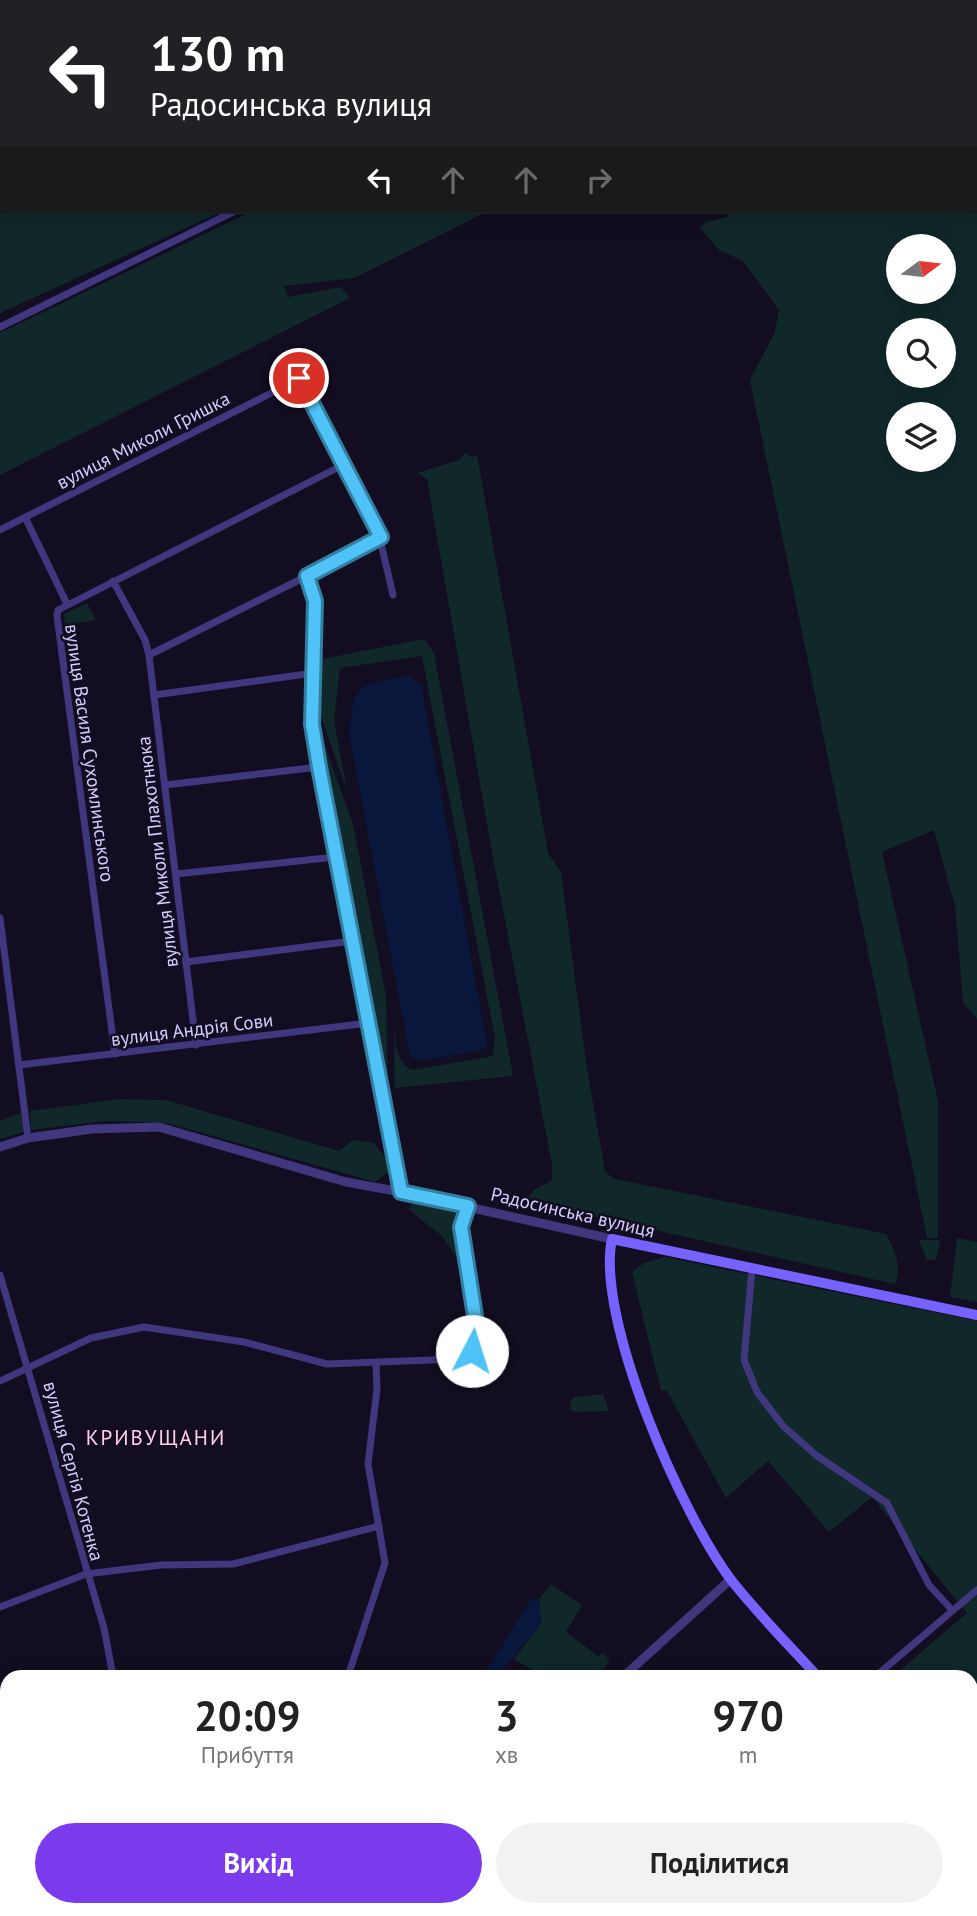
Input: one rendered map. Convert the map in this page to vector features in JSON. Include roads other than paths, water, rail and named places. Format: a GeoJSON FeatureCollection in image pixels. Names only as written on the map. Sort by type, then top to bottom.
{"type":"FeatureCollection","features":[{"type":"Feature","properties":{"kind":"main road","name":"Радосинська вулиця"},"geometry":{"type":"LineString","coordinates":[[612,1239],[977,1315]]}},
{"type":"Feature","properties":{"kind":"main road"},"geometry":{"type":"LineString","coordinates":[[612,1239],[608,1256],[610,1279],[632,1375],[643,1408],[681,1490],[732,1580],[812,1670]]}},
{"type":"Feature","properties":{"kind":"street"},"geometry":{"type":"LineString","coordinates":[[0,327],[229,214]]}},
{"type":"Feature","properties":{"kind":"street","name":"вулиця Миколи Гришка"},"geometry":{"type":"LineString","coordinates":[[0,530],[299,378],[345,464]]}},
{"type":"Feature","properties":{"kind":"street"},"geometry":{"type":"LineString","coordinates":[[345,464],[381,537],[393,595]]}},
{"type":"Feature","properties":{"kind":"street","name":"вулиця Василя Сухомлинського"},"geometry":{"type":"LineString","coordinates":[[115,1054],[58,610],[345,464]]}},
{"type":"Feature","properties":{"kind":"street"},"geometry":{"type":"LineString","coordinates":[[25,517],[67,604]]}},
{"type":"Feature","properties":{"kind":"street"},"geometry":{"type":"LineString","coordinates":[[149,655],[381,537]]}},
{"type":"Feature","properties":{"kind":"street"},"geometry":{"type":"LineString","coordinates":[[307,576],[315,601],[312,724],[401,1192]]}},
{"type":"Feature","properties":{"kind":"street","name":"вулиця Миколи Плахотнюка"},"geometry":{"type":"LineString","coordinates":[[113,581],[145,640],[149,655],[197,1045]]}},
{"type":"Feature","properties":{"kind":"street"},"geometry":{"type":"LineString","coordinates":[[154,695],[314,673]]}},
{"type":"Feature","properties":{"kind":"street"},"geometry":{"type":"LineString","coordinates":[[165,785],[319,767]]}},
{"type":"Feature","properties":{"kind":"street"},"geometry":{"type":"LineString","coordinates":[[176,874],[335,856]]}},
{"type":"Feature","properties":{"kind":"street"},"geometry":{"type":"LineString","coordinates":[[0,918],[28,1138]]}},
{"type":"Feature","properties":{"kind":"street"},"geometry":{"type":"LineString","coordinates":[[186,962],[352,941]]}},
{"type":"Feature","properties":{"kind":"street","name":"вулиця Андрія Сови"},"geometry":{"type":"LineString","coordinates":[[19,1065],[369,1023]]}},
{"type":"Feature","properties":{"kind":"street","name":"Радосинська вулиця"},"geometry":{"type":"LineString","coordinates":[[0,1147],[28,1138],[92,1129],[159,1127],[346,1182],[612,1239]]}},
{"type":"Feature","properties":{"kind":"street"},"geometry":{"type":"LineString","coordinates":[[0,1381],[28,1365],[91,1338],[144,1327],[244,1342],[327,1364],[458,1359],[472,1351],[475,1316],[461,1227],[468,1206]]}},
{"type":"Feature","properties":{"kind":"street"},"geometry":{"type":"LineString","coordinates":[[752,1269],[744,1360],[758,1392],[783,1426],[808,1449],[887,1503],[929,1585],[952,1610]]}},
{"type":"Feature","properties":{"kind":"street","name":"вулиця Сергія Котенка"},"geometry":{"type":"LineString","coordinates":[[0,1275],[104,1628],[112,1670]]}},
{"type":"Feature","properties":{"kind":"street"},"geometry":{"type":"LineString","coordinates":[[350,1670],[385,1563],[368,1464],[377,1389],[376,1364]]}},
{"type":"Feature","properties":{"kind":"street"},"geometry":{"type":"LineString","coordinates":[[0,1607],[86,1574],[161,1565],[233,1564],[379,1526]]}},
{"type":"Feature","properties":{"kind":"street"},"geometry":{"type":"LineString","coordinates":[[631,1670],[732,1580]]}},
{"type":"Feature","properties":{"kind":"street"},"geometry":{"type":"LineString","coordinates":[[883,1670],[977,1590]]}},
{"type":"Feature","properties":{"kind":"water"},"geometry":{"type":"Polygon","coordinates":[[[409,676],[421,685],[487,1045],[483,1050],[418,1061],[410,1056],[349,733],[354,703],[362,688],[369,684],[409,676]]]}},
{"type":"Feature","properties":{"kind":"water"},"geometry":{"type":"Polygon","coordinates":[[[531,1599],[539,1599],[541,1623],[503,1670],[486,1670],[531,1599]]]}},
{"type":"Feature","properties":{"kind":"district","name":"КРИВУЩАНИ"},"geometry":{"type":"Point","coordinates":[156,1438]}}]}
